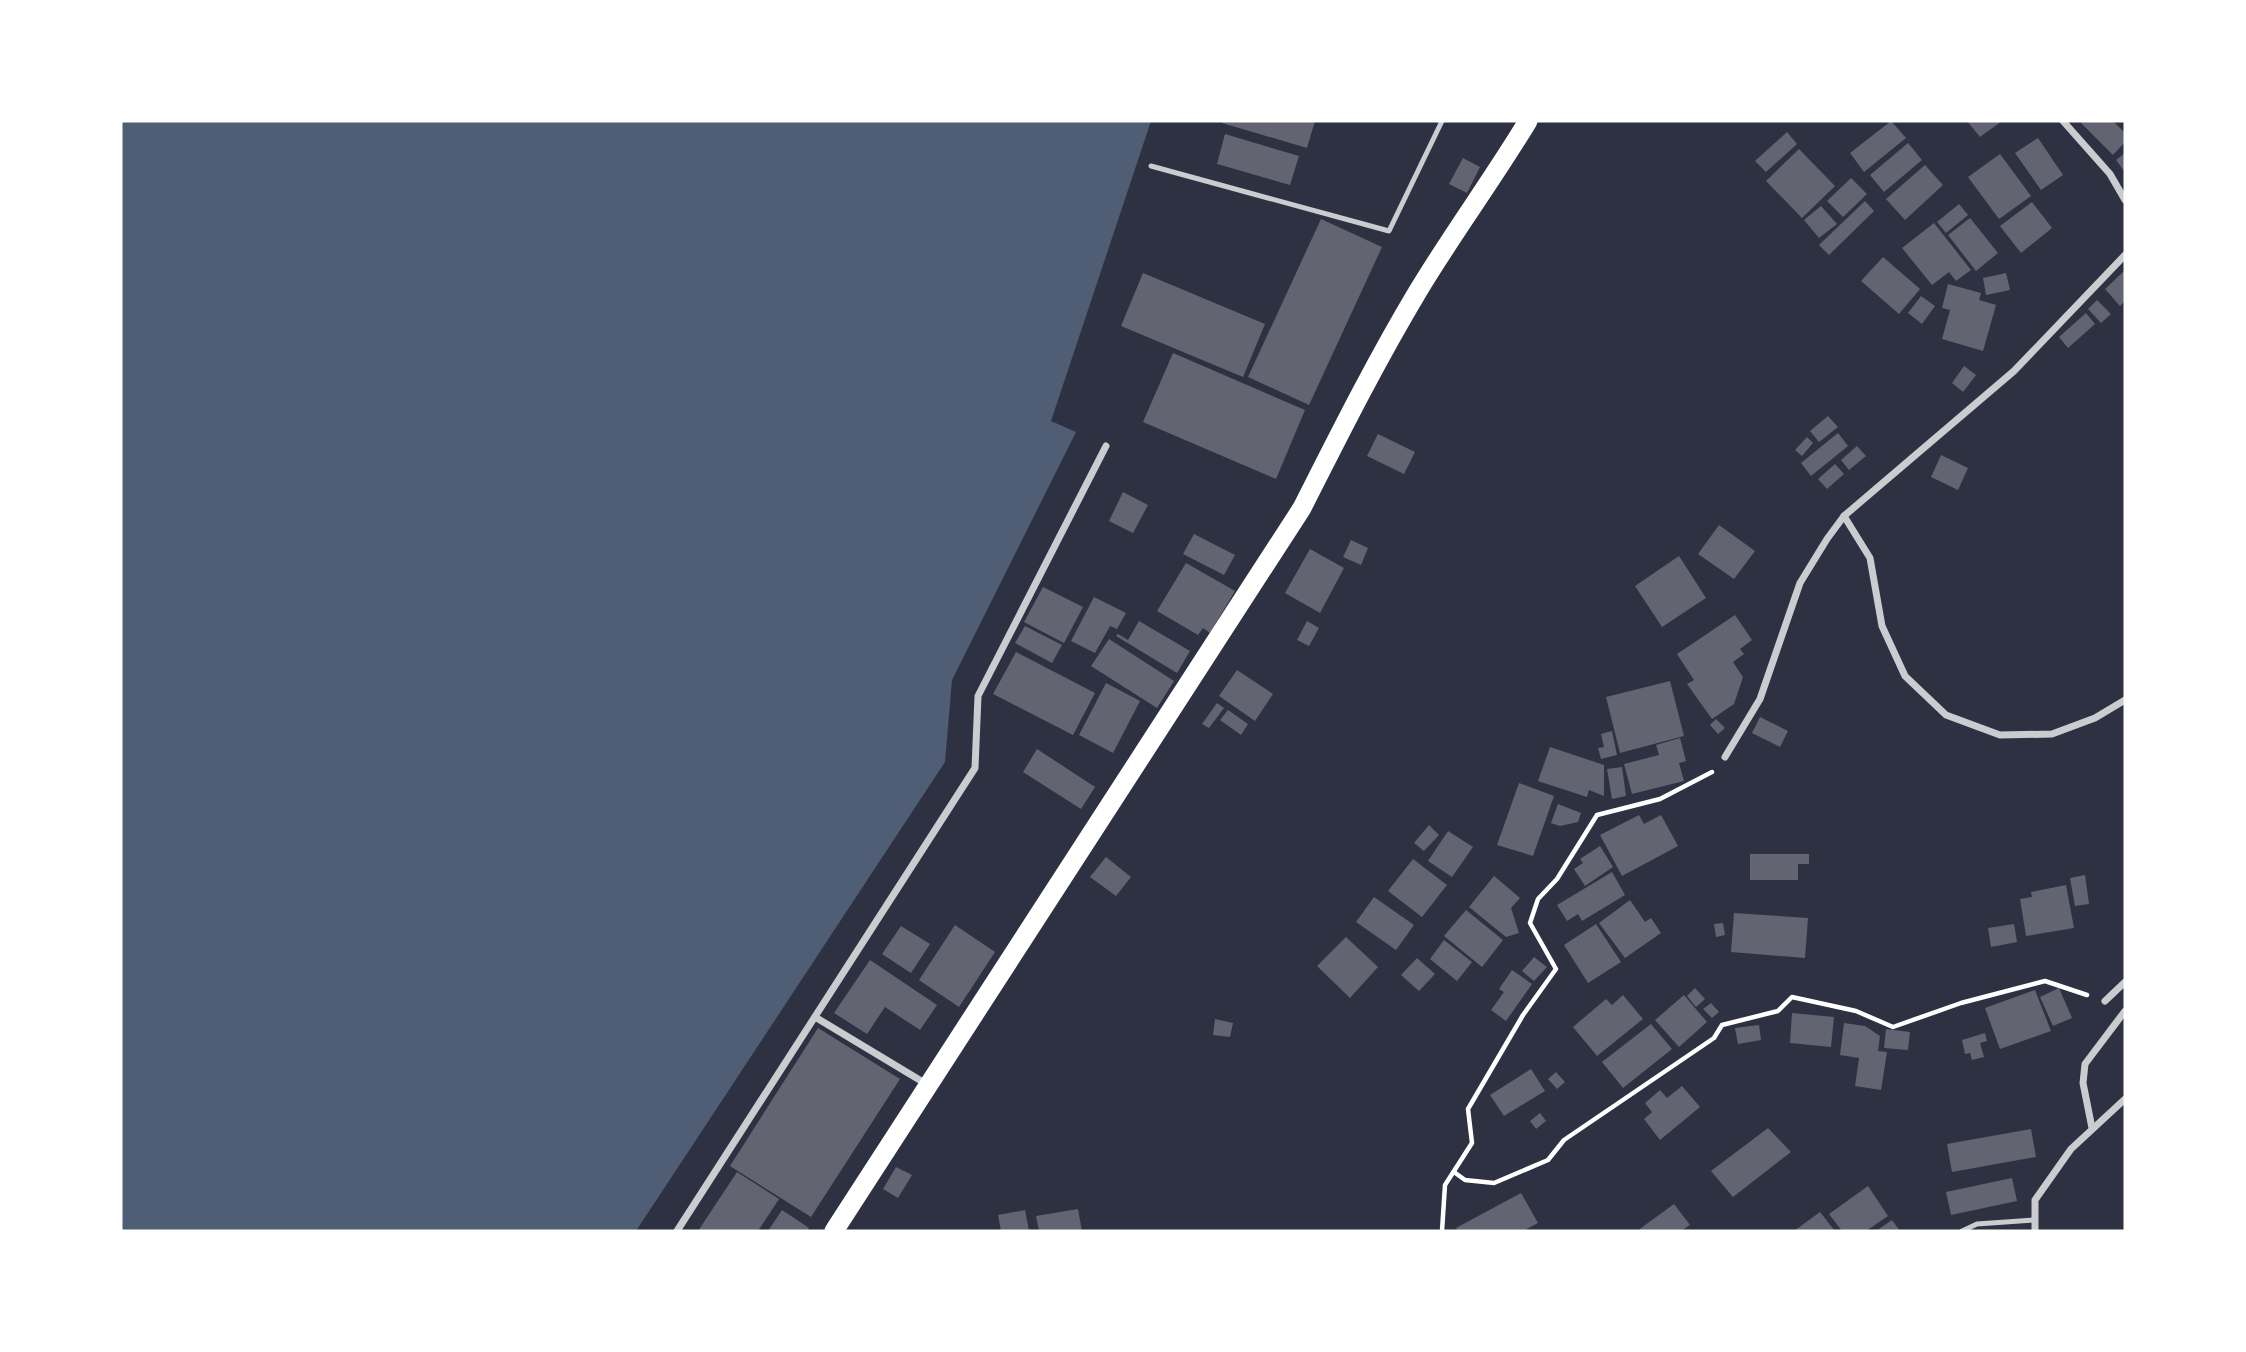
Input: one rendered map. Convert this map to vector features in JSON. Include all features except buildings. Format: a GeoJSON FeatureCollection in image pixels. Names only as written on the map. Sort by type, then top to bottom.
{"type":"FeatureCollection","features":[{"type":"Feature","properties":{"kind":"highway"},"geometry":{"type":"LineString","coordinates":[[834,1231],[1301,508],[1418,291],[1496,175],[1528,121]]}},
{"type":"Feature","properties":{"kind":"street"},"geometry":{"type":"LineString","coordinates":[[2063,121],[2110,174],[2125,200]]}},
{"type":"Feature","properties":{"kind":"street"},"geometry":{"type":"LineString","coordinates":[[1725,757],[1760,699],[1800,583],[1844,516],[2014,371],[2125,255]]}},
{"type":"Feature","properties":{"kind":"street"},"geometry":{"type":"LineString","coordinates":[[677,1231],[975,768],[978,696],[1106,446]]}},
{"type":"Feature","properties":{"kind":"street"},"geometry":{"type":"LineString","coordinates":[[1844,516],[1870,558],[1882,626],[1905,676],[1946,715],[2000,735],[2052,734],[2095,718],[2125,700]]}},
{"type":"Feature","properties":{"kind":"street"},"geometry":{"type":"LineString","coordinates":[[2105,1001],[2125,982]]}},
{"type":"Feature","properties":{"kind":"street"},"geometry":{"type":"LineString","coordinates":[[2092,1128],[2083,1083],[2085,1064],[2125,1011]]}},
{"type":"Feature","properties":{"kind":"street"},"geometry":{"type":"LineString","coordinates":[[815,1017],[929,1086]]}},
{"type":"Feature","properties":{"kind":"street"},"geometry":{"type":"LineString","coordinates":[[2035,1231],[2035,1200],[2071,1149],[2125,1099]]}},
{"type":"Feature","properties":{"kind":"lane"},"geometry":{"type":"LineString","coordinates":[[1151,166],[1389,231],[1442,121]]}},
{"type":"Feature","properties":{"kind":"lane"},"geometry":{"type":"LineString","coordinates":[[1962,1231],[1977,1224],[2035,1220]]}},
{"type":"Feature","properties":{"kind":"path"},"geometry":{"type":"LineString","coordinates":[[1442,1231],[1445,1185],[1472,1143],[1468,1109],[1523,1015],[1556,970],[1530,923],[1538,900],[1558,879],[1597,815],[1660,799],[1710,774],[1725,757]]}},
{"type":"Feature","properties":{"kind":"path"},"geometry":{"type":"LineString","coordinates":[[1454,1172],[1465,1180],[1494,1183],[1548,1160],[1564,1140],[1714,1038],[1722,1025],[1779,1011],[1792,997],[1856,1011],[1893,1027],[1961,1003],[2045,981],[2105,1001]]}},
{"type":"Feature","properties":{"kind":"water"},"geometry":{"type":"Polygon","coordinates":[[[121,121],[1151,121],[1051,421],[1076,432],[952,680],[945,762],[636,1231],[121,1231],[121,121]]]}}]}
